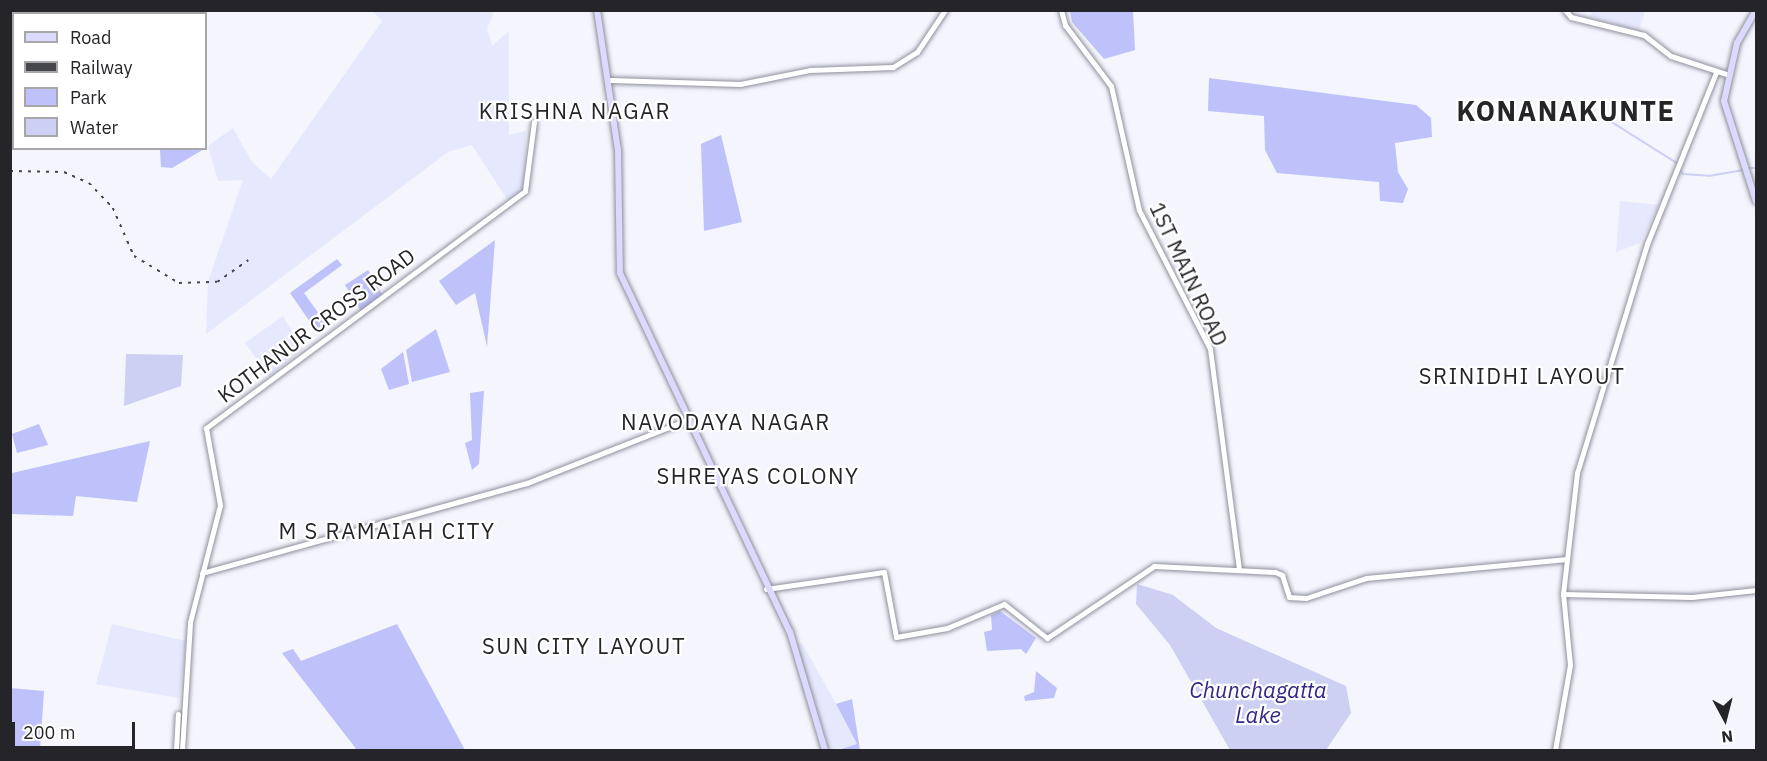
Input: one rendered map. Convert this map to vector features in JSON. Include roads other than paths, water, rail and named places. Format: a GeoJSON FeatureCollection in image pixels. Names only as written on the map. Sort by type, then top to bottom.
{"type":"FeatureCollection","features":[{"type":"Feature","properties":{"kind":"main road"},"geometry":{"type":"LineString","coordinates":[[597,10],[611,80],[618,150],[617,266],[766,589],[792,639],[825,750]]}},
{"type":"Feature","properties":{"kind":"main road"},"geometry":{"type":"LineString","coordinates":[[1756,10],[1743,27],[1729,75],[1725,111],[1747,169],[1756,201]]}},
{"type":"Feature","properties":{"kind":"street"},"geometry":{"type":"LineString","coordinates":[[611,80],[740,84],[810,70],[893,67],[917,52],[945,10]]}},
{"type":"Feature","properties":{"kind":"street","name":"1ST MAIN ROAD"},"geometry":{"type":"LineString","coordinates":[[1061,10],[1065,24],[1110,86],[1139,210],[1210,349],[1239,569]]}},
{"type":"Feature","properties":{"kind":"street"},"geometry":{"type":"LineString","coordinates":[[1565,10],[1570,17],[1644,35],[1671,56],[1729,75]]}},
{"type":"Feature","properties":{"kind":"street"},"geometry":{"type":"LineString","coordinates":[[1555,750],[1570,665],[1563,594],[1576,472],[1600,387],[1678,167],[1716,72]]}},
{"type":"Feature","properties":{"kind":"street","name":"KOTHANUR CROSS ROAD"},"geometry":{"type":"LineString","coordinates":[[202,573],[220,495],[206,428],[525,191],[529,141],[534,122]]}},
{"type":"Feature","properties":{"kind":"street"},"geometry":{"type":"LineString","coordinates":[[176,750],[202,573],[527,483],[687,420]]}},
{"type":"Feature","properties":{"kind":"street"},"geometry":{"type":"LineString","coordinates":[[766,589],[884,572],[896,637],[947,628],[1004,604],[1047,638],[1146,569],[1239,569],[1280,574],[1289,597],[1306,598],[1366,578],[1567,560]]}},
{"type":"Feature","properties":{"kind":"street"},"geometry":{"type":"LineString","coordinates":[[1563,594],[1692,597],[1756,590]]}},
{"type":"Feature","properties":{"kind":"street"},"geometry":{"type":"LineString","coordinates":[[181,704],[182,750]]}},
{"type":"Feature","properties":{"kind":"water"},"geometry":{"type":"Polygon","coordinates":[[[126,354],[183,355],[181,386],[124,406],[126,354]]]}},
{"type":"Feature","properties":{"kind":"water","name":"Chunchagatta Lake"},"geometry":{"type":"Polygon","coordinates":[[[1137,584],[1173,595],[1216,628],[1346,686],[1351,713],[1326,750],[1230,750],[1170,645],[1136,604],[1137,584]]]}},
{"type":"Feature","properties":{"kind":"waterway"},"geometry":{"type":"LineString","coordinates":[[1607,119],[1677,163]]}},
{"type":"Feature","properties":{"kind":"waterway"},"geometry":{"type":"LineString","coordinates":[[1679,167],[1683,174],[1709,176],[1744,170]]}},
{"type":"Feature","properties":{"kind":"waterway"},"geometry":{"type":"LineString","coordinates":[[1748,168],[1756,168]]}},
{"type":"Feature","properties":{"kind":"railway"},"geometry":{"type":"LineString","coordinates":[[10,171],[64,172],[89,183],[113,208],[134,256],[179,283],[217,282],[248,260]]}},
{"type":"Feature","properties":{"kind":"district","name":"KRISHNA NAGAR"},"geometry":{"type":"Point","coordinates":[575,111]}},
{"type":"Feature","properties":{"kind":"district","name":"KONANAKUNTE"},"geometry":{"type":"Point","coordinates":[1566,111]}},
{"type":"Feature","properties":{"kind":"district","name":"SRINIDHI LAYOUT"},"geometry":{"type":"Point","coordinates":[1522,376]}},
{"type":"Feature","properties":{"kind":"district","name":"NAVODAYA NAGAR"},"geometry":{"type":"Point","coordinates":[726,422]}},
{"type":"Feature","properties":{"kind":"district","name":"SHREYAS COLONY"},"geometry":{"type":"Point","coordinates":[758,476]}},
{"type":"Feature","properties":{"kind":"district","name":"M S RAMAIAH CITY"},"geometry":{"type":"Point","coordinates":[387,531]}},
{"type":"Feature","properties":{"kind":"district","name":"SUN CITY LAYOUT"},"geometry":{"type":"Point","coordinates":[584,646]}}]}
